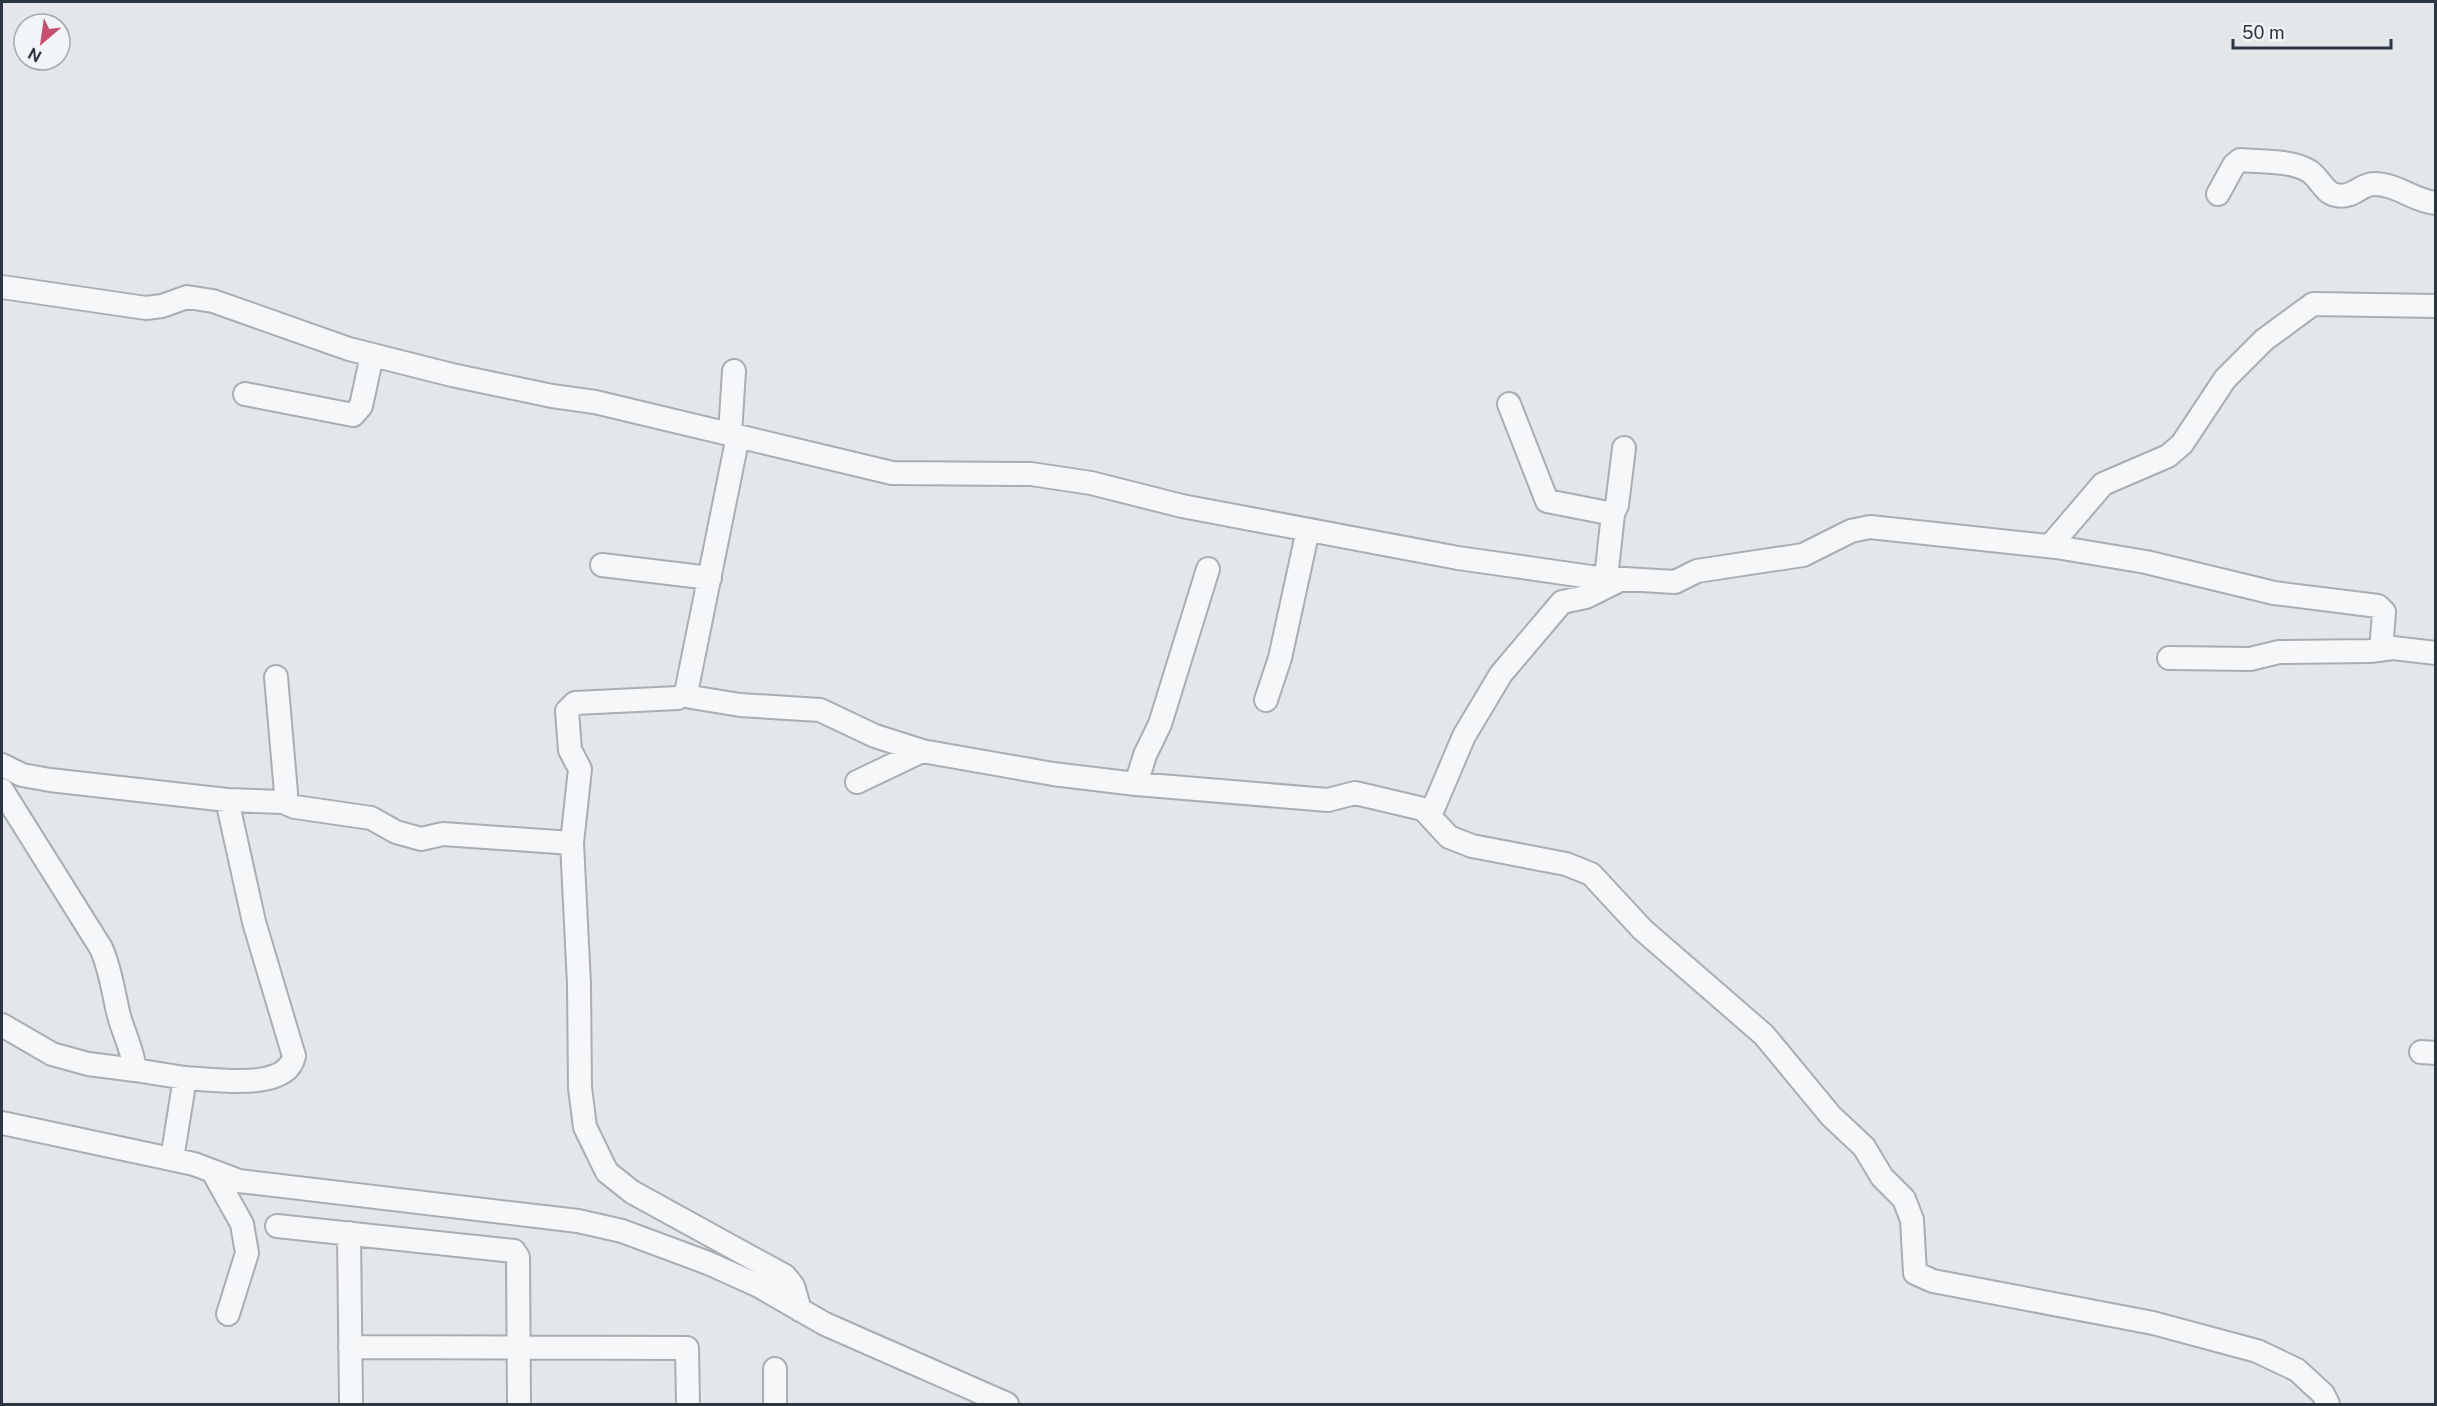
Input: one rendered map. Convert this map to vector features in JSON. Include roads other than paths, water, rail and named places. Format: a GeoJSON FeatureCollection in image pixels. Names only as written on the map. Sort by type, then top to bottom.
{"type":"FeatureCollection","features":[{"type":"Feature","properties":{"kind":"street"},"geometry":{"type":"LineString","coordinates":[[2218,194],[2234,165],[2240,160],[2298,165],[2311,172],[2329,193],[2335,195],[2355,194],[2371,184],[2379,184],[2401,190],[2422,201],[2436,203]]}},
{"type":"Feature","properties":{"kind":"street"},"geometry":{"type":"LineString","coordinates":[[2,287],[146,308],[162,306],[187,297],[213,302],[372,355],[552,396],[595,402],[892,473],[1031,474],[1091,483],[1182,506],[1458,558],[1614,578],[1675,582],[1696,571],[1803,555],[1851,531],[1870,527],[2050,546],[2146,562],[2274,593],[2378,606],[2384,612],[2381,650]]}},
{"type":"Feature","properties":{"kind":"street"},"geometry":{"type":"LineString","coordinates":[[2050,546],[2103,484],[2168,456],[2182,444],[2225,379],[2264,340],[2298,313],[2313,304],[2436,306]]}},
{"type":"Feature","properties":{"kind":"street"},"geometry":{"type":"LineString","coordinates":[[245,394],[353,415],[361,406],[372,355]]}},
{"type":"Feature","properties":{"kind":"street"},"geometry":{"type":"LineString","coordinates":[[686,693],[710,578],[734,435],[734,371]]}},
{"type":"Feature","properties":{"kind":"street"},"geometry":{"type":"LineString","coordinates":[[1509,404],[1547,501],[1613,514]]}},
{"type":"Feature","properties":{"kind":"street"},"geometry":{"type":"LineString","coordinates":[[1614,578],[1613,514],[1617,505],[1624,448]]}},
{"type":"Feature","properties":{"kind":"street"},"geometry":{"type":"LineString","coordinates":[[1266,700],[1280,658],[1308,530]]}},
{"type":"Feature","properties":{"kind":"street"},"geometry":{"type":"LineString","coordinates":[[602,565],[710,578]]}},
{"type":"Feature","properties":{"kind":"street"},"geometry":{"type":"LineString","coordinates":[[1136,784],[1145,755],[1160,724],[1208,569]]}},
{"type":"Feature","properties":{"kind":"street"},"geometry":{"type":"LineString","coordinates":[[1430,816],[1464,735],[1501,674],[1562,602],[1586,597],[1614,578]]}},
{"type":"Feature","properties":{"kind":"street"},"geometry":{"type":"LineString","coordinates":[[2169,658],[2250,659],[2278,652],[2393,648],[2436,653]]}},
{"type":"Feature","properties":{"kind":"street"},"geometry":{"type":"LineString","coordinates":[[276,677],[286,793],[283,802]]}},
{"type":"Feature","properties":{"kind":"street"},"geometry":{"type":"LineString","coordinates":[[800,1310],[793,1286],[785,1276],[632,1192],[607,1172],[585,1127],[580,1088],[579,984],[572,843],[580,769],[570,750],[567,711],[575,704],[678,698],[686,693],[740,705],[820,710],[875,736],[922,751],[1053,774],[1136,784],[1328,800],[1355,793],[1423,808],[1449,837],[1472,846],[1566,864],[1591,874],[1642,930],[1735,1013],[1764,1035],[1832,1116],[1864,1147],[1882,1177],[1904,1199],[1912,1220],[1916,1273],[1933,1281],[2154,1323],[2257,1351],[2296,1370],[2324,1394],[2328,1404]]}},
{"type":"Feature","properties":{"kind":"street"},"geometry":{"type":"LineString","coordinates":[[857,782],[922,751]]}},
{"type":"Feature","properties":{"kind":"street"},"geometry":{"type":"LineString","coordinates":[[2,765],[22,774],[50,780],[227,800],[283,802],[295,807],[371,818],[396,832],[421,839],[443,834],[572,843]]}},
{"type":"Feature","properties":{"kind":"street"},"geometry":{"type":"LineString","coordinates":[[2,790],[101,948],[111,969],[119,1015],[134,1056],[135,1070]]}},
{"type":"Feature","properties":{"kind":"street"},"geometry":{"type":"LineString","coordinates":[[2,1025],[52,1054],[88,1064],[185,1078],[258,1080],[282,1075],[292,1068],[294,1056],[254,922],[227,800]]}},
{"type":"Feature","properties":{"kind":"street"},"geometry":{"type":"LineString","coordinates":[[172,1159],[185,1078]]}},
{"type":"Feature","properties":{"kind":"street"},"geometry":{"type":"LineString","coordinates":[[2,1123],[194,1164],[239,1181],[579,1221],[622,1231],[708,1263],[759,1287],[825,1324],[1007,1404]]}},
{"type":"Feature","properties":{"kind":"street"},"geometry":{"type":"LineString","coordinates":[[213,1172],[242,1224],[247,1253],[228,1314]]}},
{"type":"Feature","properties":{"kind":"street"},"geometry":{"type":"LineString","coordinates":[[277,1226],[514,1251],[518,1257],[519,1404]]}},
{"type":"Feature","properties":{"kind":"street"},"geometry":{"type":"LineString","coordinates":[[349,1233],[351,1404]]}},
{"type":"Feature","properties":{"kind":"street"},"geometry":{"type":"LineString","coordinates":[[350,1347],[687,1348],[688,1404]]}},
{"type":"Feature","properties":{"kind":"street"},"geometry":{"type":"LineString","coordinates":[[775,1369],[775,1404]]}}]}
